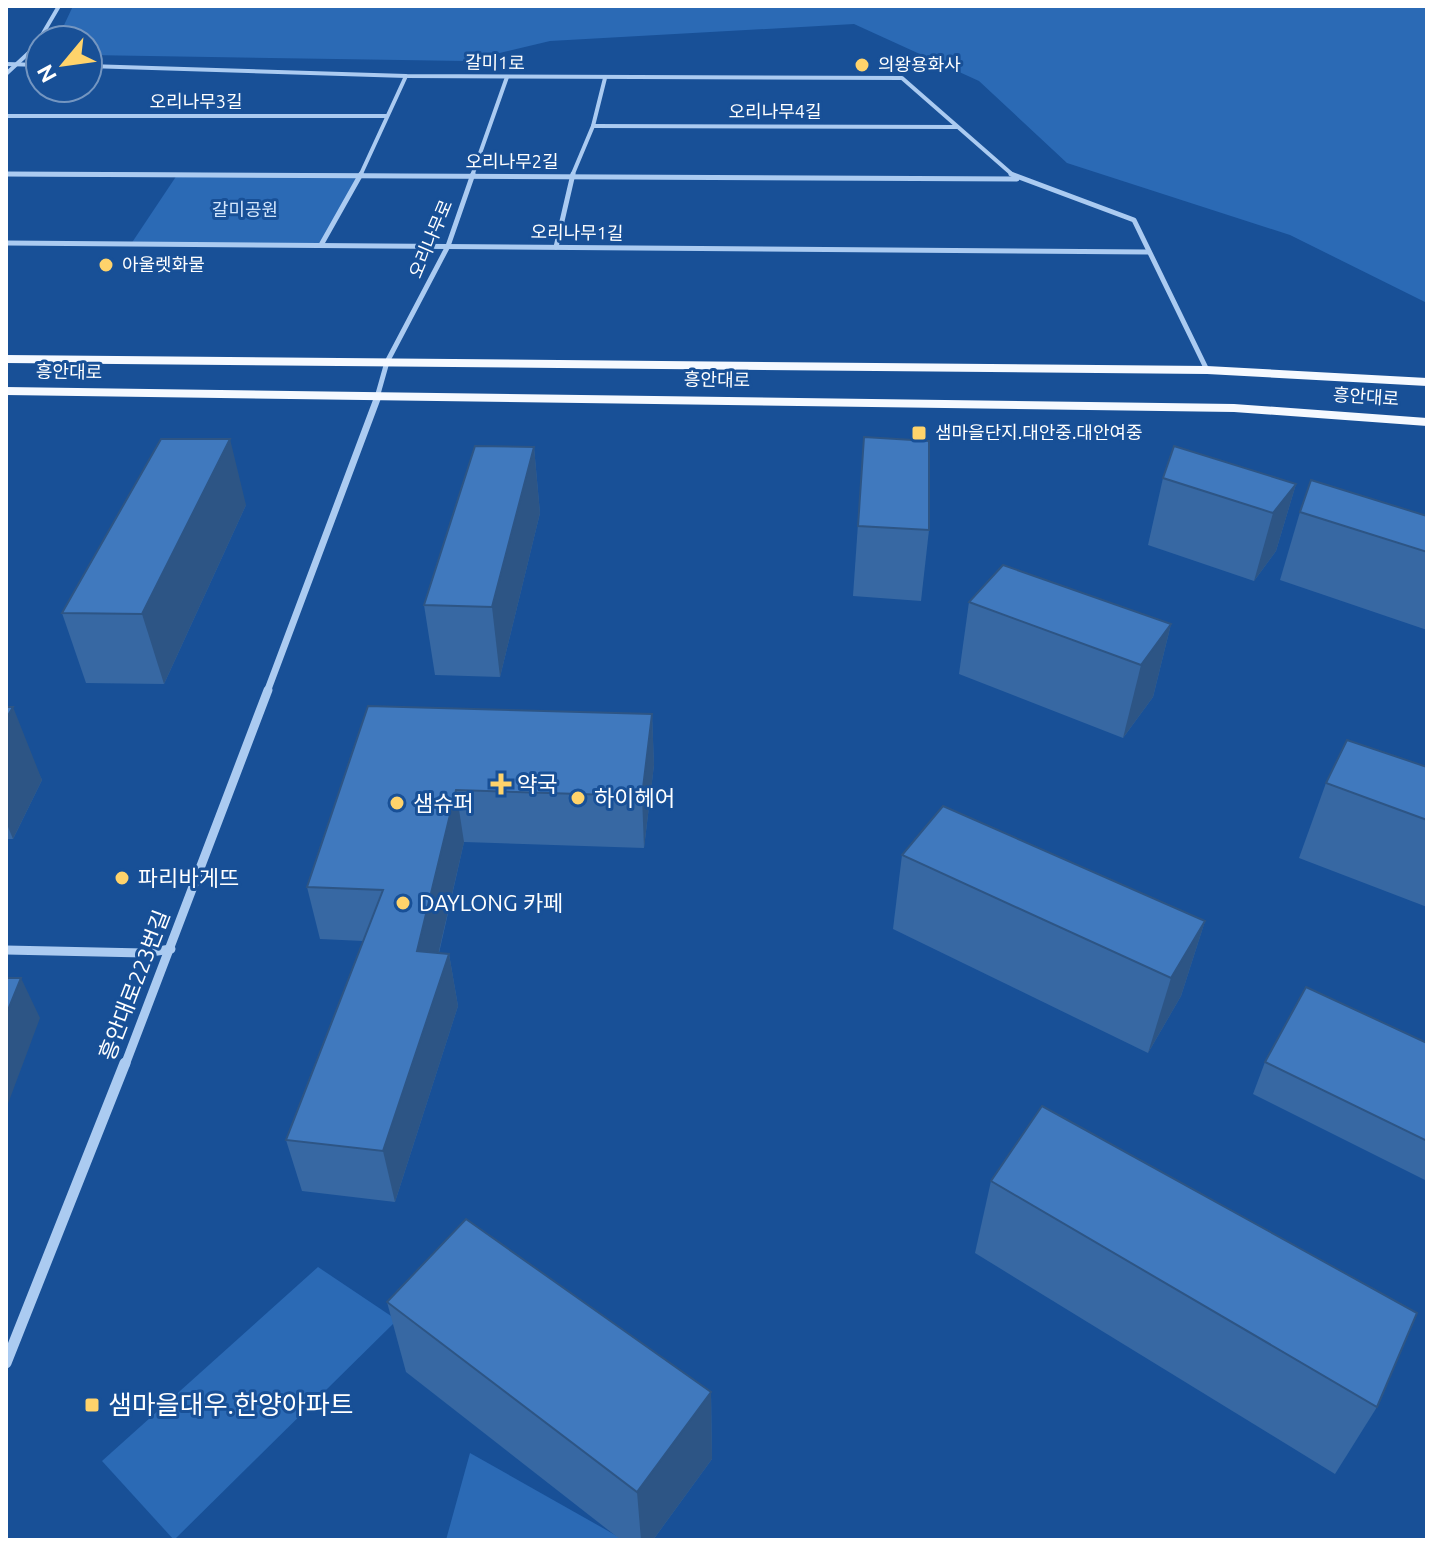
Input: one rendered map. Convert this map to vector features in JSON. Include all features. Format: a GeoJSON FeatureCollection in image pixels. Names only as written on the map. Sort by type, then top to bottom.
{"type":"FeatureCollection","features":[{"type":"Feature","properties":{"kind":"main road","name":"흥안대로"},"geometry":{"type":"LineString","coordinates":[[6,359],[1207,370],[1427,382]]}},
{"type":"Feature","properties":{"kind":"main road"},"geometry":{"type":"LineString","coordinates":[[253,393],[270,361]]}},
{"type":"Feature","properties":{"kind":"main road","name":"흥안대로"},"geometry":{"type":"LineString","coordinates":[[6,391],[1234,408],[1427,422]]}},
{"type":"Feature","properties":{"kind":"street"},"geometry":{"type":"LineString","coordinates":[[6,74],[35,47],[59,6]]}},
{"type":"Feature","properties":{"kind":"street"},"geometry":{"type":"LineString","coordinates":[[6,64],[24,64]]}},
{"type":"Feature","properties":{"kind":"street","name":"갈미1로"},"geometry":{"type":"LineString","coordinates":[[104,67],[406,76],[902,78],[957,127]]}},
{"type":"Feature","properties":{"kind":"street"},"geometry":{"type":"LineString","coordinates":[[321,245],[360,176],[406,76]]}},
{"type":"Feature","properties":{"kind":"street","name":"오리나무로"},"geometry":{"type":"LineString","coordinates":[[379,394],[387,362],[448,246],[507,77]]}},
{"type":"Feature","properties":{"kind":"street"},"geometry":{"type":"LineString","coordinates":[[556,247],[572,176],[593,126],[605,78]]}},
{"type":"Feature","properties":{"kind":"street","name":"오리나무3길"},"geometry":{"type":"LineString","coordinates":[[6,116],[386,116]]}},
{"type":"Feature","properties":{"kind":"street","name":"오리나무4길"},"geometry":{"type":"LineString","coordinates":[[593,126],[957,127]]}},
{"type":"Feature","properties":{"kind":"street"},"geometry":{"type":"LineString","coordinates":[[957,127],[1017,179],[1134,220],[1207,370]]}},
{"type":"Feature","properties":{"kind":"street","name":"오리나무2길"},"geometry":{"type":"LineString","coordinates":[[6,174],[1017,179]]}},
{"type":"Feature","properties":{"kind":"street","name":"오리나무1길"},"geometry":{"type":"LineString","coordinates":[[6,243],[1148,252]]}},
{"type":"Feature","properties":{"kind":"street","name":"흥안대로223번길"},"geometry":{"type":"LineString","coordinates":[[6,1363],[171,949],[379,394]]}},
{"type":"Feature","properties":{"kind":"street"},"geometry":{"type":"LineString","coordinates":[[6,950],[144,953],[171,949]]}},
{"type":"Feature","properties":{"kind":"green space"},"geometry":{"type":"Polygon","coordinates":[[[73,6],[1427,6],[1427,303],[1290,235],[1067,163],[979,81],[854,24],[550,41],[466,61],[104,55],[104,24],[65,24],[73,6]]]}},
{"type":"Feature","properties":{"kind":"green space","name":"갈미공원"},"geometry":{"type":"Polygon","coordinates":[[[177,175],[360,176],[321,245],[131,244],[177,175]]]}},
{"type":"Feature","properties":{"kind":"green space"},"geometry":{"type":"Polygon","coordinates":[[[318,1267],[397,1320],[174,1540],[102,1461],[318,1267]]]}},
{"type":"Feature","properties":{"kind":"green space"},"geometry":{"type":"Polygon","coordinates":[[[470,1453],[624,1540],[446,1540],[470,1453]]]}},
{"type":"Feature","properties":{"kind":"building"},"geometry":{"type":"Polygon","coordinates":[[[864,437],[929,441],[929,530],[858,526],[864,437]]]}},
{"type":"Feature","properties":{"kind":"building"},"geometry":{"type":"Polygon","coordinates":[[[161,439],[230,439],[142,614],[62,613],[161,439]]]}},
{"type":"Feature","properties":{"kind":"building"},"geometry":{"type":"Polygon","coordinates":[[[475,446],[534,447],[492,607],[424,605],[475,446]]]}},
{"type":"Feature","properties":{"kind":"building"},"geometry":{"type":"Polygon","coordinates":[[[1174,446],[1296,484],[1273,513],[1163,478],[1174,446]]]}},
{"type":"Feature","properties":{"kind":"building"},"geometry":{"type":"Polygon","coordinates":[[[1311,480],[1427,516],[1427,552],[1300,512],[1311,480]]]}},
{"type":"Feature","properties":{"kind":"building"},"geometry":{"type":"Polygon","coordinates":[[[1003,565],[1171,624],[1141,665],[969,602],[1003,565]]]}},
{"type":"Feature","properties":{"kind":"building"},"geometry":{"type":"Polygon","coordinates":[[[368,706],[652,714],[642,796],[456,790],[417,951],[449,954],[383,1151],[286,1140],[383,890],[307,887],[368,706]]]}},
{"type":"Feature","properties":{"kind":"building"},"geometry":{"type":"Polygon","coordinates":[[[6,707],[13,707],[6,719],[6,707]]]}},
{"type":"Feature","properties":{"kind":"building"},"geometry":{"type":"Polygon","coordinates":[[[1347,740],[1427,767],[1427,820],[1326,783],[1347,740]]]}},
{"type":"Feature","properties":{"kind":"building"},"geometry":{"type":"Polygon","coordinates":[[[943,806],[1205,921],[1171,978],[902,855],[943,806]]]}},
{"type":"Feature","properties":{"kind":"building"},"geometry":{"type":"Polygon","coordinates":[[[6,978],[21,978],[6,1015],[6,978]]]}},
{"type":"Feature","properties":{"kind":"building"},"geometry":{"type":"Polygon","coordinates":[[[1306,987],[1427,1043],[1427,1141],[1265,1062],[1306,987]]]}},
{"type":"Feature","properties":{"kind":"building"},"geometry":{"type":"Polygon","coordinates":[[[1042,1106],[1417,1313],[1377,1407],[991,1181],[1042,1106]]]}},
{"type":"Feature","properties":{"kind":"building"},"geometry":{"type":"Polygon","coordinates":[[[466,1219],[711,1392],[637,1492],[387,1302],[466,1219]]]}},
{"type":"Feature","properties":{"kind":"place","name":"의왕용화사"},"geometry":{"type":"Point","coordinates":[862,65]}},
{"type":"Feature","properties":{"kind":"place","name":"아울렛화물"},"geometry":{"type":"Point","coordinates":[106,265]}},
{"type":"Feature","properties":{"kind":"place","name":"샘마을단지.대안중.대안여중"},"geometry":{"type":"Point","coordinates":[919,433]}},
{"type":"Feature","properties":{"kind":"place","name":"약국"},"geometry":{"type":"Point","coordinates":[501,784]}},
{"type":"Feature","properties":{"kind":"place","name":"하이헤어"},"geometry":{"type":"Point","coordinates":[578,798]}},
{"type":"Feature","properties":{"kind":"place","name":"샘슈퍼"},"geometry":{"type":"Point","coordinates":[397,803]}},
{"type":"Feature","properties":{"kind":"place","name":"파리바게뜨"},"geometry":{"type":"Point","coordinates":[122,878]}},
{"type":"Feature","properties":{"kind":"place","name":"DAYLONG 카페"},"geometry":{"type":"Point","coordinates":[403,903]}},
{"type":"Feature","properties":{"kind":"place","name":"샘마을대우.한양아파트"},"geometry":{"type":"Point","coordinates":[92,1405]}}]}
